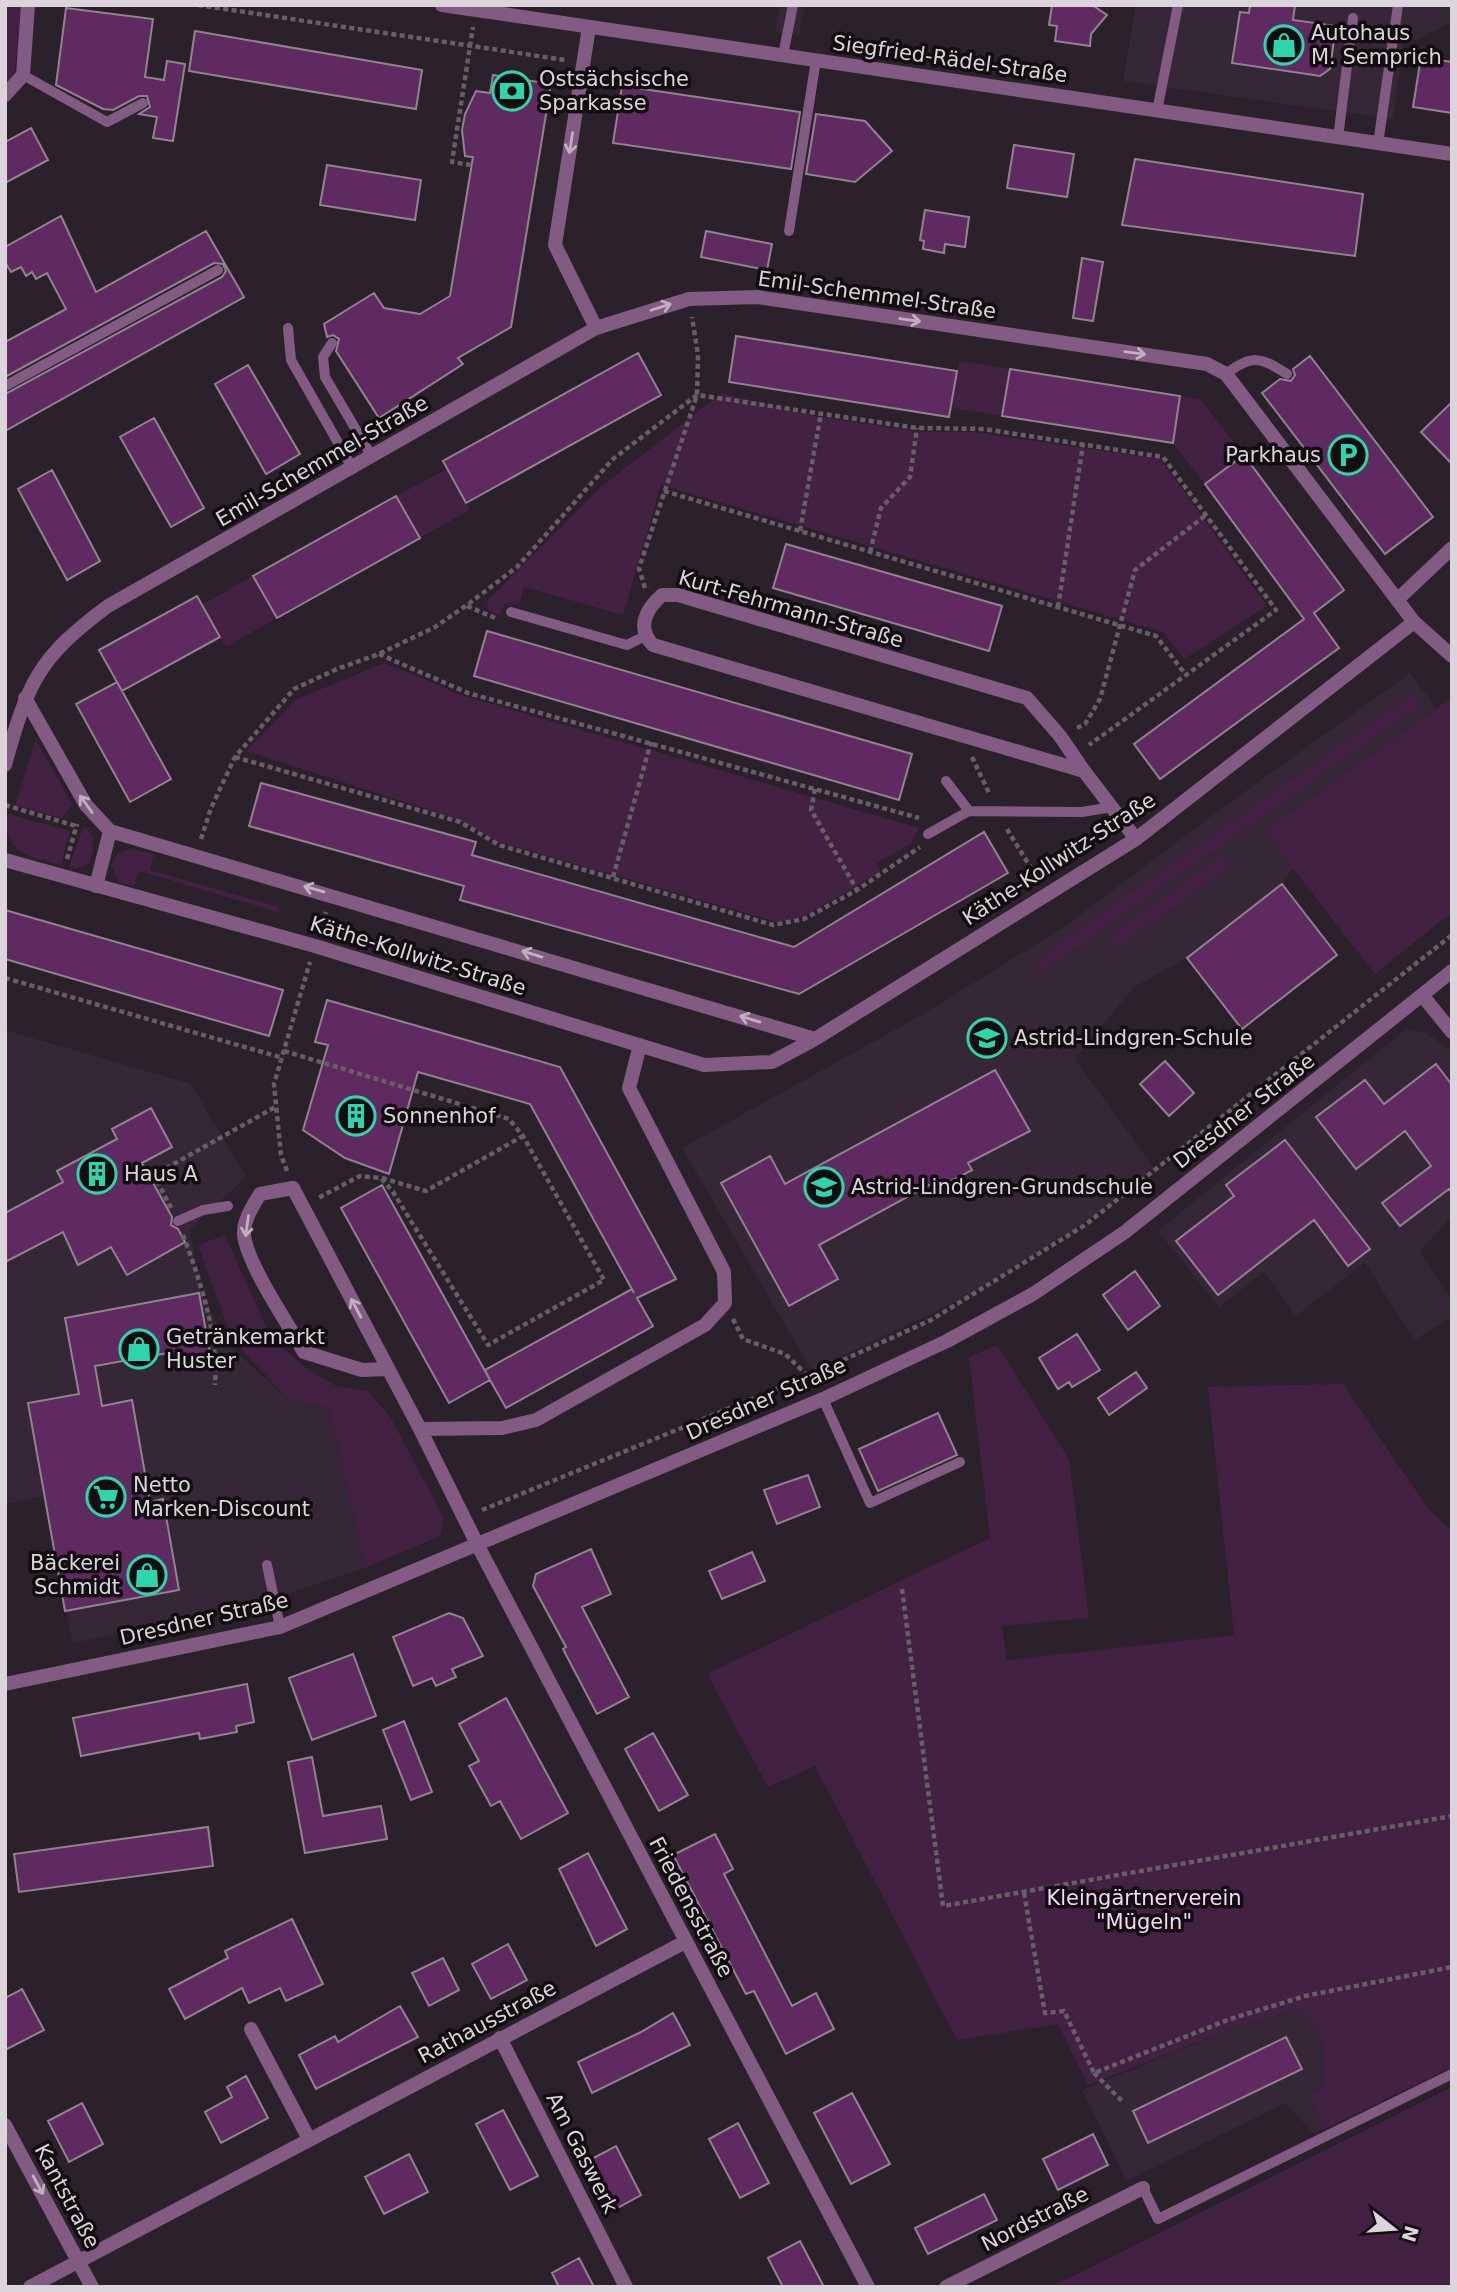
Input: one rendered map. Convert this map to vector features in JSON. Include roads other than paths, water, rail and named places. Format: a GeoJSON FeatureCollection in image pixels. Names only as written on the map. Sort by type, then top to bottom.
{"type":"FeatureCollection","features":[{"type":"Feature","properties":{"kind":"street"},"geometry":{"type":"LineString","coordinates":[[5,96],[23,75],[28,5]]}},
{"type":"Feature","properties":{"kind":"street","name":"Siegfried-Rädel-Straße"},"geometry":{"type":"LineString","coordinates":[[442,5],[1452,155]]}},
{"type":"Feature","properties":{"kind":"street"},"geometry":{"type":"LineString","coordinates":[[589,27],[555,246],[596,328]]}},
{"type":"Feature","properties":{"kind":"street","name":"Emil-Schemmel-Straße"},"geometry":{"type":"LineString","coordinates":[[5,765],[11,718],[40,668],[67,636],[108,606],[353,469],[596,328],[689,299],[757,297],[1207,364],[1226,374]]}},
{"type":"Feature","properties":{"kind":"street"},"geometry":{"type":"LineString","coordinates":[[1226,374],[1414,622],[1452,656]]}},
{"type":"Feature","properties":{"kind":"street"},"geometry":{"type":"LineString","coordinates":[[1397,600],[1452,548]]}},
{"type":"Feature","properties":{"kind":"street","name":"Kurt-Fehrmann-Straße"},"geometry":{"type":"LineString","coordinates":[[645,636],[643,625],[650,605],[662,594],[678,596],[1027,698],[1060,736],[1136,839]]}},
{"type":"Feature","properties":{"kind":"street","name":"Käthe-Kollwitz-Straße"},"geometry":{"type":"LineString","coordinates":[[5,860],[315,946],[704,1065],[772,1062],[815,1039],[1136,839],[1414,622]]}},
{"type":"Feature","properties":{"kind":"street"},"geometry":{"type":"LineString","coordinates":[[645,636],[653,645],[1084,771]]}},
{"type":"Feature","properties":{"kind":"street"},"geometry":{"type":"LineString","coordinates":[[25,698],[86,805],[110,831],[96,886]]}},
{"type":"Feature","properties":{"kind":"street","name":"Käthe-Kollwitz-Straße"},"geometry":{"type":"LineString","coordinates":[[110,831],[332,894],[815,1039]]}},
{"type":"Feature","properties":{"kind":"street","name":"Dresdner Straße"},"geometry":{"type":"LineString","coordinates":[[5,1684],[280,1627],[823,1399],[947,1341],[1033,1294],[1101,1248],[1298,1097],[1452,971]]}},
{"type":"Feature","properties":{"kind":"street"},"geometry":{"type":"LineString","coordinates":[[1422,995],[1452,1032]]}},
{"type":"Feature","properties":{"kind":"street"},"geometry":{"type":"LineString","coordinates":[[420,1429],[502,1428],[536,1420],[705,1325],[725,1303],[724,1272],[629,1088],[640,1045]]}},
{"type":"Feature","properties":{"kind":"street","name":"Friedensstraße"},"geometry":{"type":"LineString","coordinates":[[388,1368],[362,1370],[304,1353],[252,1259],[244,1234],[247,1215],[260,1194],[293,1188],[303,1206],[388,1368],[420,1429],[478,1546],[685,1942],[868,2287]]}},
{"type":"Feature","properties":{"kind":"street","name":"Rathausstraße"},"geometry":{"type":"LineString","coordinates":[[30,2287],[685,1942]]}},
{"type":"Feature","properties":{"kind":"street"},"geometry":{"type":"LineString","coordinates":[[251,2029],[309,2138]]}},
{"type":"Feature","properties":{"kind":"street","name":"Am Gaswerk"},"geometry":{"type":"LineString","coordinates":[[500,2038],[626,2287]]}},
{"type":"Feature","properties":{"kind":"street","name":"Kantstraße"},"geometry":{"type":"LineString","coordinates":[[5,2125],[92,2287]]}},
{"type":"Feature","properties":{"kind":"street","name":"Nordstraße"},"geometry":{"type":"LineString","coordinates":[[946,2287],[1143,2188]]}},
{"type":"Feature","properties":{"kind":"lane"},"geometry":{"type":"LineString","coordinates":[[783,55],[793,5]]}},
{"type":"Feature","properties":{"kind":"lane"},"geometry":{"type":"LineString","coordinates":[[1157,111],[1178,5]]}},
{"type":"Feature","properties":{"kind":"lane"},"geometry":{"type":"LineString","coordinates":[[1378,144],[1398,5]]}},
{"type":"Feature","properties":{"kind":"lane"},"geometry":{"type":"LineString","coordinates":[[1338,138],[1353,18]]}},
{"type":"Feature","properties":{"kind":"lane"},"geometry":{"type":"LineString","coordinates":[[789,231],[816,60]]}},
{"type":"Feature","properties":{"kind":"lane"},"geometry":{"type":"LineString","coordinates":[[23,75],[107,122],[143,103]]}},
{"type":"Feature","properties":{"kind":"lane"},"geometry":{"type":"LineString","coordinates":[[5,386],[218,270]]}},
{"type":"Feature","properties":{"kind":"lane"},"geometry":{"type":"LineString","coordinates":[[288,328],[291,360],[353,469]]}},
{"type":"Feature","properties":{"kind":"lane"},"geometry":{"type":"LineString","coordinates":[[332,343],[323,357],[325,377],[372,457]]}},
{"type":"Feature","properties":{"kind":"lane"},"geometry":{"type":"LineString","coordinates":[[1226,374],[1243,360],[1265,360],[1287,374]]}},
{"type":"Feature","properties":{"kind":"lane"},"geometry":{"type":"LineString","coordinates":[[511,612],[626,645],[645,636]]}},
{"type":"Feature","properties":{"kind":"lane"},"geometry":{"type":"LineString","coordinates":[[946,782],[969,811]]}},
{"type":"Feature","properties":{"kind":"lane"},"geometry":{"type":"LineString","coordinates":[[928,834],[969,811],[1082,812],[1112,807]]}},
{"type":"Feature","properties":{"kind":"lane"},"geometry":{"type":"LineString","coordinates":[[178,1221],[203,1210],[228,1206]]}},
{"type":"Feature","properties":{"kind":"lane"},"geometry":{"type":"LineString","coordinates":[[823,1399],[870,1503],[960,1462]]}},
{"type":"Feature","properties":{"kind":"lane"},"geometry":{"type":"LineString","coordinates":[[267,1565],[280,1627]]}},
{"type":"Feature","properties":{"kind":"lane"},"geometry":{"type":"LineString","coordinates":[[1143,2188],[1158,2219],[1452,2074]]}},
{"type":"Feature","properties":{"kind":"place","name":"Autohaus M. Semprich"},"geometry":{"type":"Point","coordinates":[1284,45]}},
{"type":"Feature","properties":{"kind":"place","name":"Ostsächsische Sparkasse"},"geometry":{"type":"Point","coordinates":[512,91]}},
{"type":"Feature","properties":{"kind":"place","name":"Parkhaus"},"geometry":{"type":"Point","coordinates":[1348,455]}},
{"type":"Feature","properties":{"kind":"place","name":"Astrid-Lindgren-Schule"},"geometry":{"type":"Point","coordinates":[987,1038]}},
{"type":"Feature","properties":{"kind":"place","name":"Sonnenhof"},"geometry":{"type":"Point","coordinates":[356,1116]}},
{"type":"Feature","properties":{"kind":"place","name":"Haus A"},"geometry":{"type":"Point","coordinates":[97,1174]}},
{"type":"Feature","properties":{"kind":"place","name":"Astrid-Lindgren-Grundschule"},"geometry":{"type":"Point","coordinates":[824,1187]}},
{"type":"Feature","properties":{"kind":"place","name":"Getränkemarkt Huster"},"geometry":{"type":"Point","coordinates":[139,1349]}},
{"type":"Feature","properties":{"kind":"place","name":"Netto Marken-Discount"},"geometry":{"type":"Point","coordinates":[106,1497]}},
{"type":"Feature","properties":{"kind":"place","name":"Bäckerei Schmidt"},"geometry":{"type":"Point","coordinates":[147,1575]}},
{"type":"Feature","properties":{"kind":"park label","name":"Kleingärtnerverein \"Mügeln\""},"geometry":{"type":"Point","coordinates":[1144,1910]}}]}
